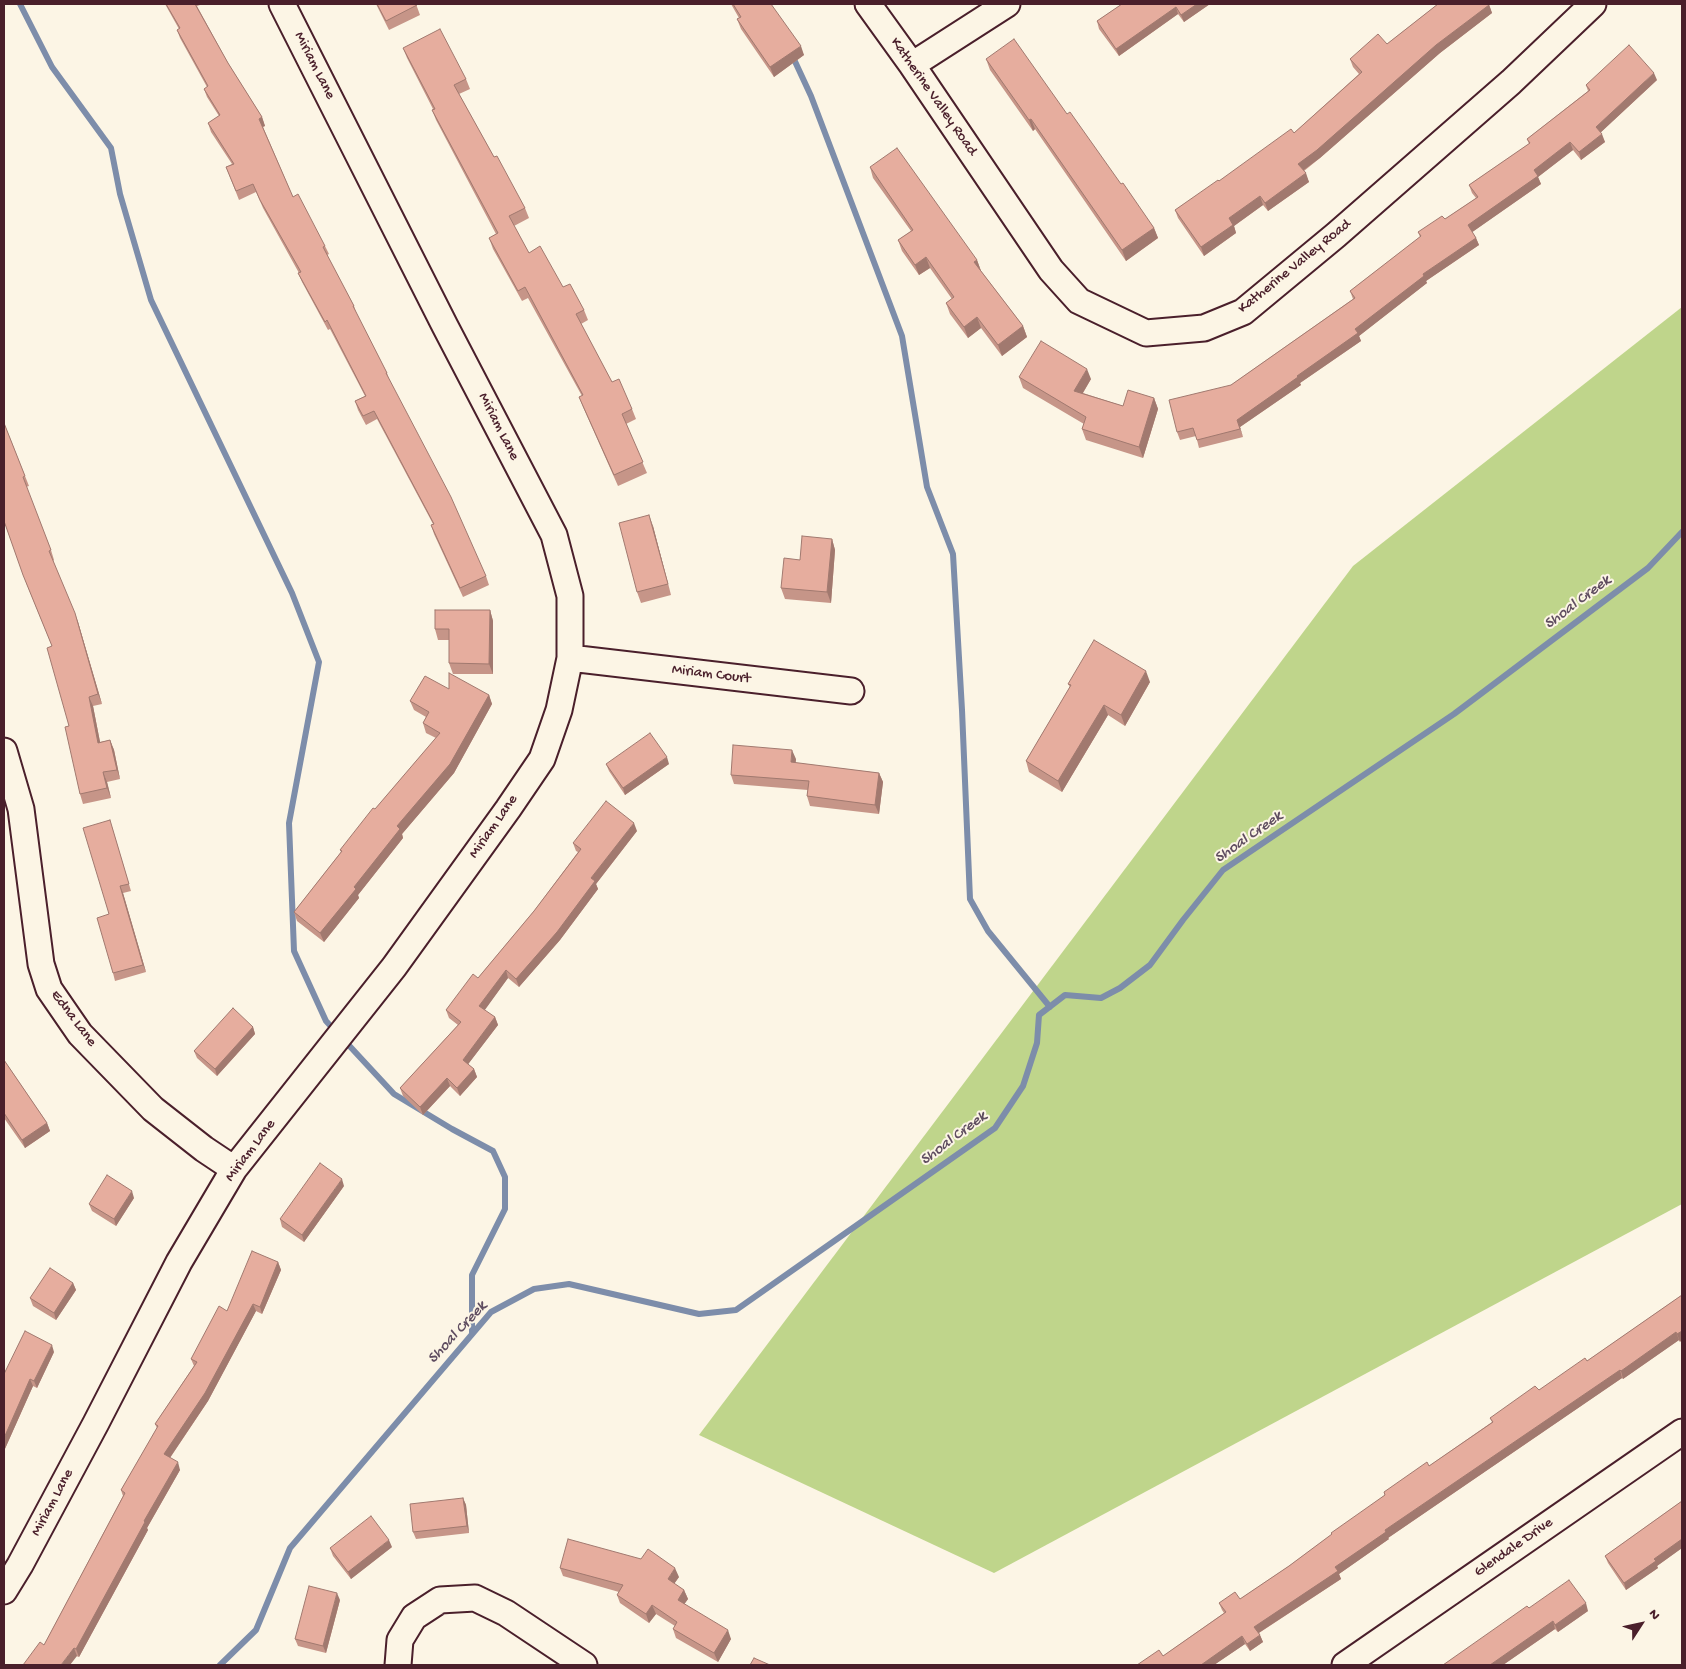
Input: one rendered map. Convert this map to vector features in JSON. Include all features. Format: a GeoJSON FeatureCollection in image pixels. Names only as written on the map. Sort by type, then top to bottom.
{"type":"FeatureCollection","features":[{"type":"Feature","properties":{"kind":"street","name":"Miriam Lane"},"geometry":{"type":"LineString","coordinates":[[4,1591],[20,1565],[96,1423],[180,1262],[234,1169],[394,967],[542,759],[559,710],[570,658],[570,596],[554,536],[282,4]]}},
{"type":"Feature","properties":{"kind":"street","name":"Katherine Valley Road"},"geometry":{"type":"LineString","coordinates":[[868,4],[1052,270],[1079,301],[1146,333],[1204,328],[1243,312],[1511,82],[1593,4]]}},
{"type":"Feature","properties":{"kind":"street"},"geometry":{"type":"LineString","coordinates":[[912,65],[1007,4]]}},
{"type":"Feature","properties":{"kind":"street","name":"Miriam Court"},"geometry":{"type":"LineString","coordinates":[[570,658],[851,691]]}},
{"type":"Feature","properties":{"kind":"street","name":"Edna Lane"},"geometry":{"type":"LineString","coordinates":[[4,751],[21,809],[41,964],[49,989],[80,1034],[153,1110],[234,1169]]}},
{"type":"Feature","properties":{"kind":"street","name":"Glendale Drive"},"geometry":{"type":"LineString","coordinates":[[1345,1665],[1682,1432]]}},
{"type":"Feature","properties":{"kind":"street"},"geometry":{"type":"LineString","coordinates":[[398,1665],[400,1640],[414,1617],[440,1600],[475,1598],[506,1613],[584,1665]]}},
{"type":"Feature","properties":{"kind":"green space"},"geometry":{"type":"Polygon","coordinates":[[[1682,307],[1682,1204],[994,1573],[699,1435],[1353,566],[1682,307]]]}},
{"type":"Feature","properties":{"kind":"building"},"geometry":{"type":"Polygon","coordinates":[[[166,4],[195,4],[228,63],[262,117],[259,119],[293,197],[298,194],[325,246],[323,247],[386,373],[451,497],[486,576],[460,588],[431,525],[434,524],[374,411],[363,416],[355,401],[366,396],[327,320],[325,322],[298,273],[301,272],[260,200],[253,184],[236,191],[226,167],[234,164],[208,123],[220,115],[204,89],[208,86],[177,30],[180,28],[166,4]]]}},
{"type":"Feature","properties":{"kind":"building"},"geometry":{"type":"Polygon","coordinates":[[[377,4],[416,4],[417,5],[386,21],[377,4]]]}},
{"type":"Feature","properties":{"kind":"building"},"geometry":{"type":"Polygon","coordinates":[[[733,4],[771,4],[801,46],[770,67],[737,19],[741,17],[733,4]]]}},
{"type":"Feature","properties":{"kind":"building"},"geometry":{"type":"Polygon","coordinates":[[[1122,4],[1197,4],[1181,15],[1176,7],[1116,49],[1097,21],[1122,4]]]}},
{"type":"Feature","properties":{"kind":"building"},"geometry":{"type":"Polygon","coordinates":[[[1438,4],[1489,5],[1436,45],[1317,150],[1298,164],[1306,173],[1265,203],[1260,196],[1229,218],[1233,225],[1201,247],[1175,210],[1291,129],[1294,133],[1362,72],[1350,59],[1378,34],[1387,44],[1438,4]]]}},
{"type":"Feature","properties":{"kind":"building"},"geometry":{"type":"Polygon","coordinates":[[[440,29],[466,79],[454,85],[494,157],[497,156],[525,208],[509,216],[529,253],[540,246],[563,287],[570,284],[584,310],[576,314],[612,382],[619,379],[632,409],[622,414],[643,462],[614,475],[579,397],[583,395],[525,287],[518,291],[489,238],[498,233],[432,110],[435,109],[403,48],[440,29]]]}},
{"type":"Feature","properties":{"kind":"building"},"geometry":{"type":"Polygon","coordinates":[[[1014,39],[1067,114],[1070,112],[1154,228],[1122,250],[1031,119],[1029,120],[986,59],[1014,39]]]}},
{"type":"Feature","properties":{"kind":"building"},"geometry":{"type":"Polygon","coordinates":[[[1629,45],[1654,73],[1596,127],[1602,134],[1579,152],[1570,142],[1534,170],[1538,176],[1468,225],[1476,238],[1423,274],[1424,276],[1355,329],[1358,333],[1237,420],[1240,429],[1197,440],[1193,428],[1177,432],[1169,400],[1231,385],[1355,298],[1350,291],[1421,236],[1418,232],[1442,216],[1445,219],[1478,197],[1469,185],[1530,143],[1527,139],[1590,90],[1586,85],[1629,45]]]}},
{"type":"Feature","properties":{"kind":"building"},"geometry":{"type":"Polygon","coordinates":[[[897,148],[977,260],[974,262],[1023,326],[998,345],[977,317],[964,327],[946,303],[954,297],[926,257],[915,265],[898,240],[913,230],[870,167],[897,148]]]}},
{"type":"Feature","properties":{"kind":"building"},"geometry":{"type":"Polygon","coordinates":[[[1041,341],[1087,369],[1074,391],[1123,406],[1128,390],[1154,398],[1139,447],[1082,429],[1086,417],[1019,377],[1041,341]]]}},
{"type":"Feature","properties":{"kind":"building"},"geometry":{"type":"Polygon","coordinates":[[[4,423],[25,476],[23,477],[51,550],[49,551],[75,613],[98,694],[89,697],[98,743],[110,740],[117,770],[103,772],[107,788],[80,794],[65,727],[69,726],[47,648],[52,646],[23,575],[4,521],[4,423]]]}},
{"type":"Feature","properties":{"kind":"building"},"geometry":{"type":"Polygon","coordinates":[[[649,515],[668,584],[637,592],[619,523],[649,515]]]}},
{"type":"Feature","properties":{"kind":"building"},"geometry":{"type":"Polygon","coordinates":[[[802,536],[832,539],[827,592],[781,588],[784,558],[800,560],[802,536]]]}},
{"type":"Feature","properties":{"kind":"building"},"geometry":{"type":"Polygon","coordinates":[[[435,610],[490,610],[489,664],[449,663],[449,629],[435,629],[435,610]]]}},
{"type":"Feature","properties":{"kind":"building"},"geometry":{"type":"Polygon","coordinates":[[[1094,640],[1146,671],[1121,715],[1104,705],[1058,781],[1026,761],[1071,685],[1068,684],[1094,640]]]}},
{"type":"Feature","properties":{"kind":"building"},"geometry":{"type":"Polygon","coordinates":[[[449,673],[489,695],[450,764],[397,826],[400,829],[354,887],[356,889],[320,933],[294,912],[373,808],[375,809],[440,733],[423,723],[429,712],[410,701],[425,676],[449,689],[449,673]]]}},
{"type":"Feature","properties":{"kind":"building"},"geometry":{"type":"Polygon","coordinates":[[[650,733],[667,757],[623,788],[606,764],[650,733]]]}},
{"type":"Feature","properties":{"kind":"building"},"geometry":{"type":"Polygon","coordinates":[[[733,745],[792,750],[791,762],[879,773],[875,805],[807,796],[809,781],[731,775],[733,745]]]}},
{"type":"Feature","properties":{"kind":"building"},"geometry":{"type":"Polygon","coordinates":[[[606,801],[634,823],[591,878],[595,881],[557,932],[516,979],[506,970],[479,1006],[495,1017],[463,1060],[474,1069],[457,1088],[447,1078],[420,1107],[400,1088],[461,1022],[446,1010],[473,974],[478,978],[534,911],[581,849],[573,843],[606,801]]]}},
{"type":"Feature","properties":{"kind":"building"},"geometry":{"type":"Polygon","coordinates":[[[110,820],[129,884],[120,886],[143,965],[113,973],[97,918],[109,914],[83,828],[110,820]]]}},
{"type":"Feature","properties":{"kind":"building"},"geometry":{"type":"Polygon","coordinates":[[[233,1008],[253,1027],[215,1069],[194,1051],[233,1008]]]}},
{"type":"Feature","properties":{"kind":"building"},"geometry":{"type":"Polygon","coordinates":[[[4,1060],[47,1123],[22,1140],[4,1113],[4,1060]]]}},
{"type":"Feature","properties":{"kind":"building"},"geometry":{"type":"Polygon","coordinates":[[[320,1163],[342,1179],[302,1235],[280,1219],[320,1163]]]}},
{"type":"Feature","properties":{"kind":"building"},"geometry":{"type":"Polygon","coordinates":[[[107,1175],[132,1191],[114,1219],[89,1204],[107,1175]]]}},
{"type":"Feature","properties":{"kind":"building"},"geometry":{"type":"Polygon","coordinates":[[[252,1251],[278,1262],[260,1307],[253,1304],[205,1393],[164,1454],[178,1462],[144,1521],[76,1649],[74,1648],[61,1665],[23,1665],[40,1642],[44,1645],[125,1493],[121,1490],[158,1426],[155,1424],[197,1362],[191,1359],[219,1306],[227,1311],[252,1251]]]}},
{"type":"Feature","properties":{"kind":"building"},"geometry":{"type":"Polygon","coordinates":[[[50,1268],[73,1283],[54,1313],[30,1298],[50,1268]]]}},
{"type":"Feature","properties":{"kind":"building"},"geometry":{"type":"Polygon","coordinates":[[[1682,1295],[1682,1331],[1677,1334],[1676,1332],[1385,1530],[1386,1532],[1335,1567],[1338,1571],[1254,1627],[1260,1635],[1247,1644],[1242,1636],[1201,1665],[1137,1665],[1159,1650],[1163,1656],[1226,1612],[1219,1603],[1235,1592],[1240,1599],[1289,1566],[1331,1533],[1385,1495],[1384,1492],[1427,1462],[1429,1466],[1493,1422],[1490,1418],[1535,1386],[1539,1390],[1585,1358],[1587,1361],[1682,1295]]]}},
{"type":"Feature","properties":{"kind":"building"},"geometry":{"type":"Polygon","coordinates":[[[25,1331],[52,1345],[34,1381],[30,1379],[4,1438],[4,1374],[25,1331]]]}},
{"type":"Feature","properties":{"kind":"building"},"geometry":{"type":"Polygon","coordinates":[[[463,1498],[467,1526],[413,1532],[410,1504],[463,1498]]]}},
{"type":"Feature","properties":{"kind":"building"},"geometry":{"type":"Polygon","coordinates":[[[1682,1501],[1682,1539],[1654,1559],[1656,1561],[1624,1583],[1605,1556],[1682,1501]]]}},
{"type":"Feature","properties":{"kind":"building"},"geometry":{"type":"Polygon","coordinates":[[[371,1516],[389,1540],[348,1572],[330,1548],[371,1516]]]}},
{"type":"Feature","properties":{"kind":"building"},"geometry":{"type":"Polygon","coordinates":[[[568,1539],[641,1559],[648,1549],[675,1568],[668,1579],[684,1590],[678,1600],[728,1630],[714,1653],[673,1629],[677,1622],[652,1605],[646,1614],[617,1595],[623,1585],[560,1568],[568,1539]]]}},
{"type":"Feature","properties":{"kind":"building"},"geometry":{"type":"Polygon","coordinates":[[[1569,1580],[1586,1603],[1555,1625],[1553,1621],[1490,1665],[1443,1665],[1527,1606],[1529,1608],[1569,1580]]]}},
{"type":"Feature","properties":{"kind":"building"},"geometry":{"type":"Polygon","coordinates":[[[309,1586],[337,1593],[323,1646],[295,1639],[309,1586]]]}},
{"type":"Feature","properties":{"kind":"building"},"geometry":{"type":"Polygon","coordinates":[[[754,1658],[770,1665],[750,1665],[754,1658]]]}},
{"type":"Feature","properties":{"kind":"waterway"},"geometry":{"type":"LineString","coordinates":[[20,4],[52,67],[111,148],[120,194],[151,300],[292,593],[319,662],[289,823],[294,951],[326,1021],[337,1033]]}},
{"type":"Feature","properties":{"kind":"waterway"},"geometry":{"type":"LineString","coordinates":[[792,55],[811,96],[902,336],[927,487],[953,554],[970,899],[988,931],[1050,1007]]}},
{"type":"Feature","properties":{"kind":"waterway","name":"Shoal Creek"},"geometry":{"type":"LineString","coordinates":[[220,1665],[256,1630],[290,1548],[491,1312],[534,1289],[569,1284],[699,1314],[736,1310],[995,1128],[1023,1086],[1037,1043],[1039,1015],[1065,995],[1101,998],[1120,988],[1150,965],[1223,870],[1454,714],[1648,568],[1682,532]]}},
{"type":"Feature","properties":{"kind":"waterway"},"geometry":{"type":"LineString","coordinates":[[344,1040],[394,1094],[493,1151],[505,1177],[505,1209],[472,1275],[472,1334]]}}]}
